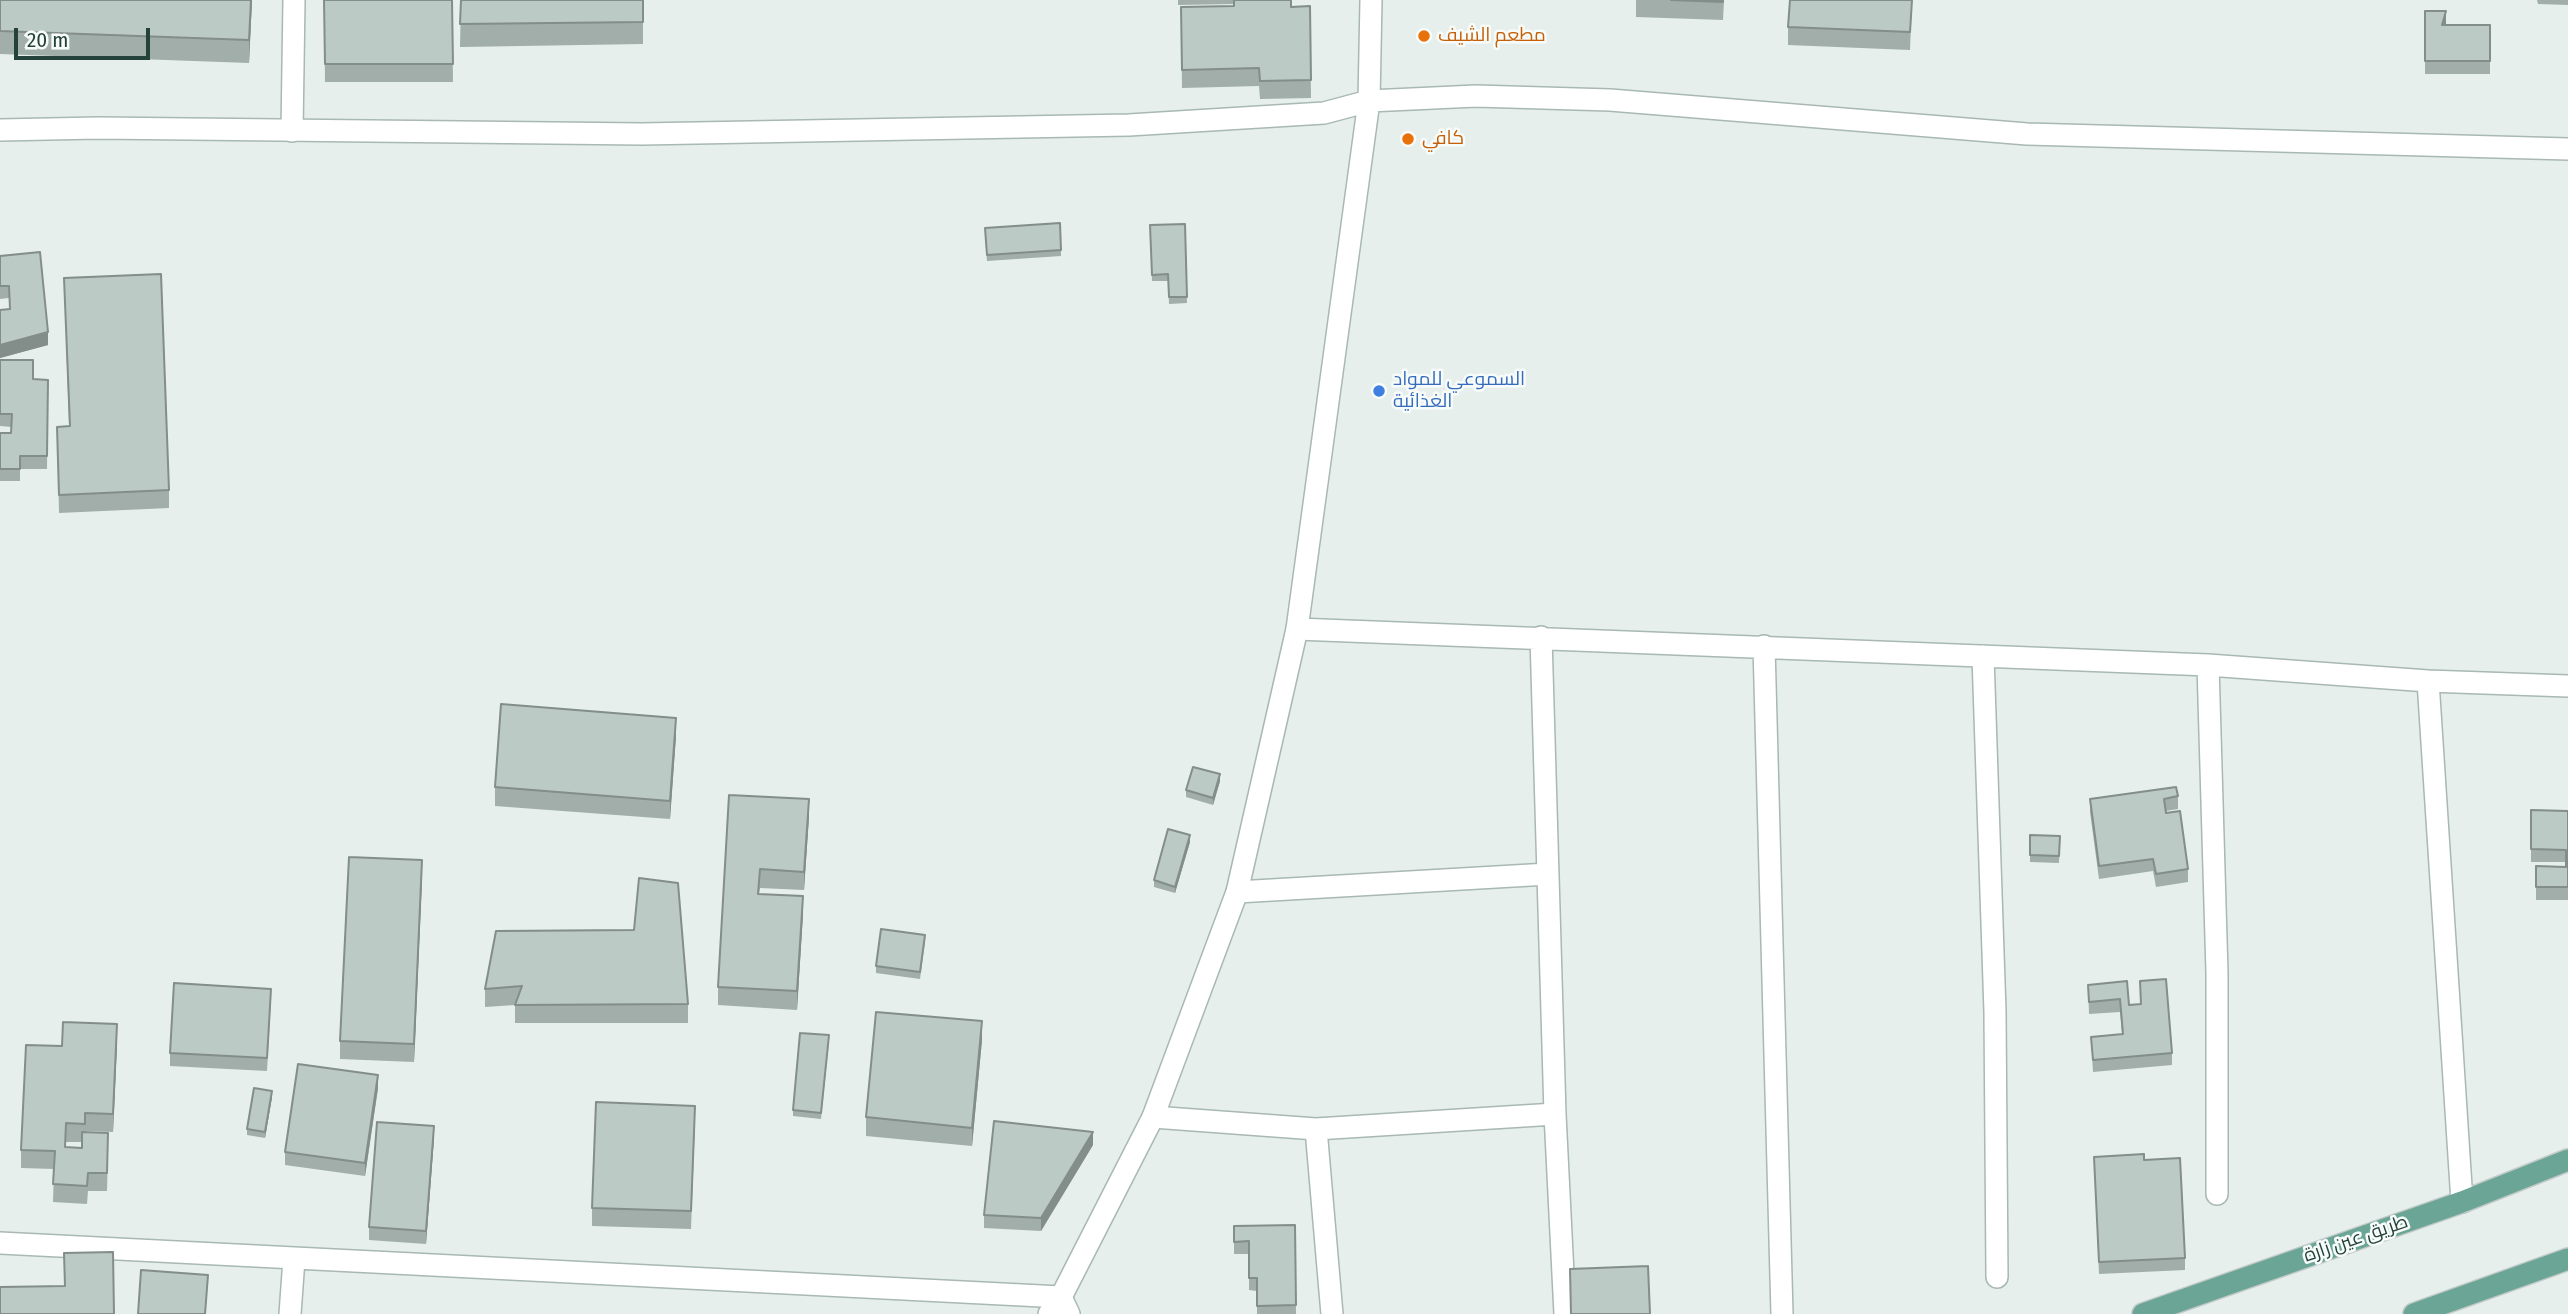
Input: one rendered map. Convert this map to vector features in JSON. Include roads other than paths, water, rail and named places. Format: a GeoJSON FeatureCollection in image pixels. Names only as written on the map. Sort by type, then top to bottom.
{"type":"FeatureCollection","features":[{"type":"Feature","properties":{"kind":"main road","name":"طريق عين زارة"},"geometry":{"type":"LineString","coordinates":[[2143,1314],[2462,1202],[2568,1160]]}},
{"type":"Feature","properties":{"kind":"main road"},"geometry":{"type":"LineString","coordinates":[[2414,1314],[2568,1259]]}},
{"type":"Feature","properties":{"kind":"street"},"geometry":{"type":"LineString","coordinates":[[292,131],[294,0]]}},
{"type":"Feature","properties":{"kind":"street"},"geometry":{"type":"LineString","coordinates":[[0,1243],[1060,1308],[1153,1117],[1237,892],[1297,629],[1369,101],[1371,0]]}},
{"type":"Feature","properties":{"kind":"street"},"geometry":{"type":"LineString","coordinates":[[0,130],[98,128],[642,134],[1129,125],[1324,113],[1369,101],[1476,96],[1611,100],[2027,134],[2568,149]]}},
{"type":"Feature","properties":{"kind":"street"},"geometry":{"type":"LineString","coordinates":[[1297,629],[2208,665],[2428,681],[2568,686]]}},
{"type":"Feature","properties":{"kind":"street"},"geometry":{"type":"LineString","coordinates":[[1541,637],[1555,1114],[1564,1314]]}},
{"type":"Feature","properties":{"kind":"street"},"geometry":{"type":"LineString","coordinates":[[1764,646],[1782,1314]]}},
{"type":"Feature","properties":{"kind":"street"},"geometry":{"type":"LineString","coordinates":[[1983,656],[1995,1012],[1997,1277]]}},
{"type":"Feature","properties":{"kind":"street"},"geometry":{"type":"LineString","coordinates":[[2208,665],[2217,973],[2217,1194]]}},
{"type":"Feature","properties":{"kind":"street"},"geometry":{"type":"LineString","coordinates":[[2428,681],[2462,1202]]}},
{"type":"Feature","properties":{"kind":"street"},"geometry":{"type":"LineString","coordinates":[[1237,892],[1548,874]]}},
{"type":"Feature","properties":{"kind":"street"},"geometry":{"type":"LineString","coordinates":[[1153,1117],[1316,1129],[1555,1114]]}},
{"type":"Feature","properties":{"kind":"street"},"geometry":{"type":"LineString","coordinates":[[1316,1129],[1332,1314]]}},
{"type":"Feature","properties":{"kind":"street"},"geometry":{"type":"LineString","coordinates":[[290,1314],[294,1259]]}},
{"type":"Feature","properties":{"kind":"place","name":"مطعم الشيف"},"geometry":{"type":"Point","coordinates":[1424,36]}},
{"type":"Feature","properties":{"kind":"place","name":"كافي"},"geometry":{"type":"Point","coordinates":[1408,139]}},
{"type":"Feature","properties":{"kind":"place","name":"السموعي للمواد الغذائية"},"geometry":{"type":"Point","coordinates":[1379,391]}}]}
